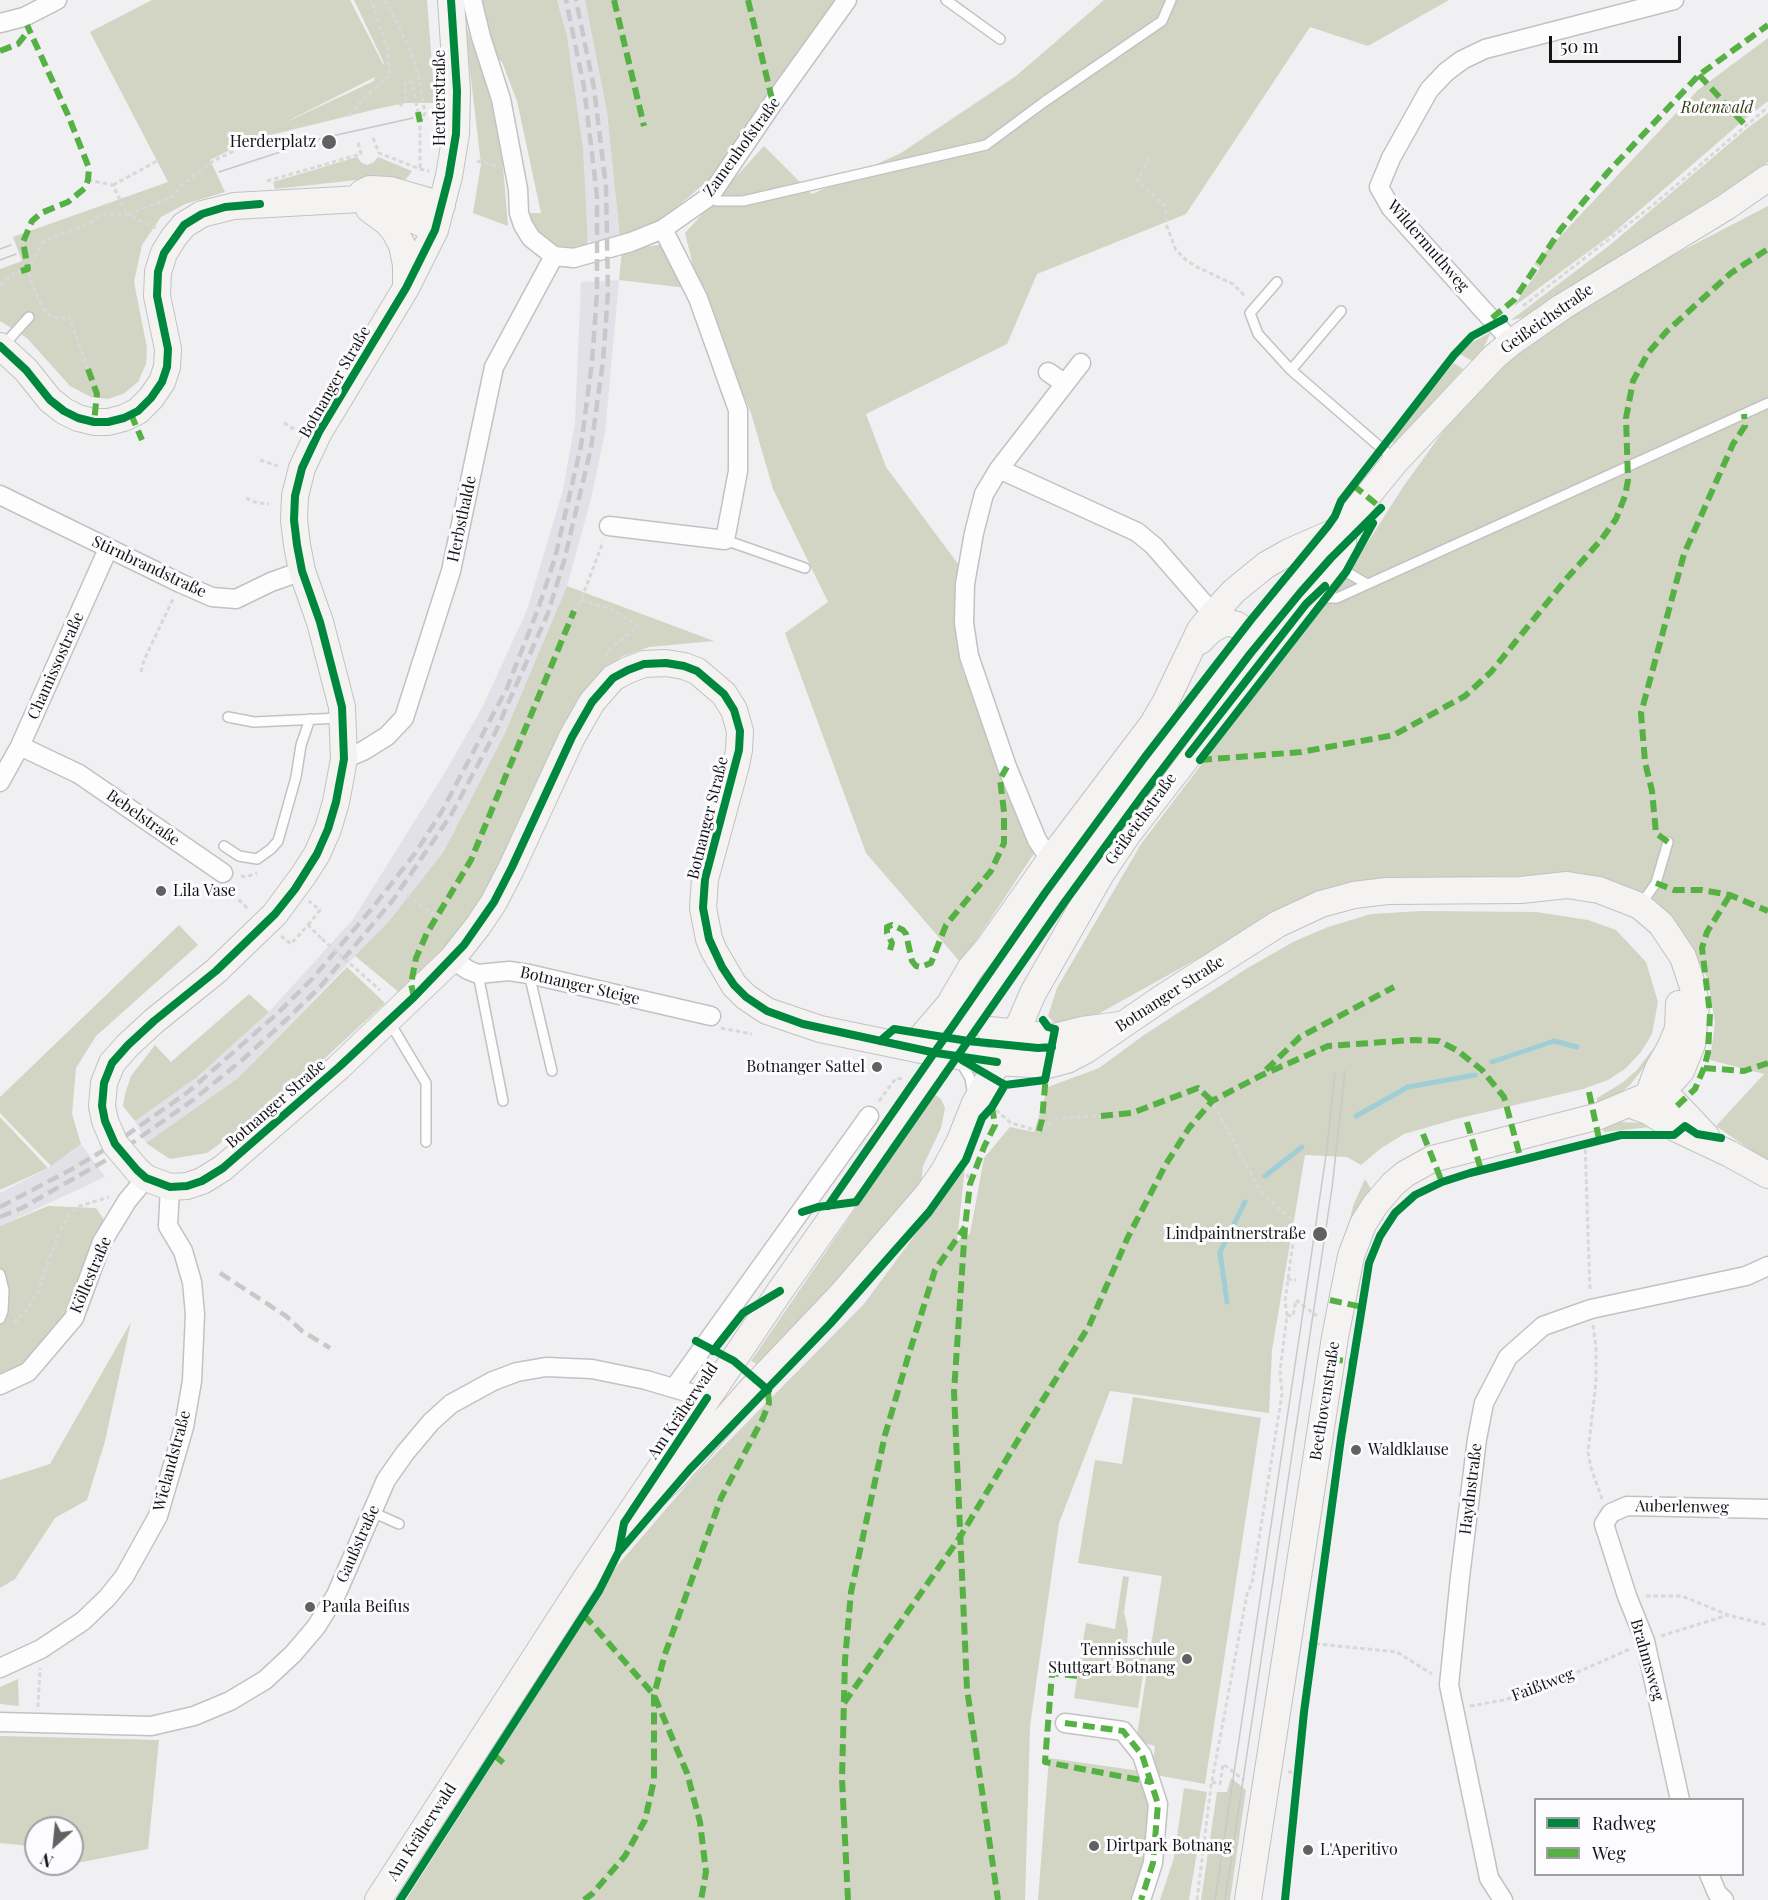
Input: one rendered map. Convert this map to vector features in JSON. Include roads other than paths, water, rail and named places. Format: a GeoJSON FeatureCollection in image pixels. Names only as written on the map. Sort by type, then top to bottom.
{"type":"FeatureCollection","features":[{"type":"Feature","properties":{"kind":"main road","name":"Herderstraße"},"geometry":{"type":"LineString","coordinates":[[435,230],[456,134],[457,91],[451,0]]}},
{"type":"Feature","properties":{"kind":"main road","name":"Geißeichstraße"},"geometry":{"type":"LineString","coordinates":[[848,1196],[1053,900],[1219,678],[1396,461],[1453,399],[1504,328],[1597,284],[1726,207],[1768,178]]}},
{"type":"Feature","properties":{"kind":"main road"},"geometry":{"type":"LineString","coordinates":[[350,199],[370,189],[390,190],[442,205]]}},
{"type":"Feature","properties":{"kind":"main road"},"geometry":{"type":"LineString","coordinates":[[350,199],[388,223],[395,232],[404,255],[406,288]]}},
{"type":"Feature","properties":{"kind":"main road"},"geometry":{"type":"LineString","coordinates":[[1,346],[26,370],[50,400],[63,411],[94,422],[108,422],[124,418],[138,411],[162,382],[167,367],[168,349],[157,296],[158,272],[164,253],[174,237],[184,225],[202,214],[225,207],[350,199],[372,202],[435,230]]}},
{"type":"Feature","properties":{"kind":"main road","name":"Botnanger Straße"},"geometry":{"type":"LineString","coordinates":[[435,230],[406,288],[325,422],[302,468],[295,496],[294,520],[303,571],[332,663],[342,706],[344,759],[328,829],[317,854],[295,889],[275,914],[216,971],[128,1045],[112,1063],[104,1083],[102,1106],[105,1121],[115,1144],[151,1178],[187,1186],[202,1181],[223,1168],[389,1021],[452,959],[494,902],[572,737],[592,702],[614,678],[644,664],[666,663],[697,671],[724,694],[734,710],[740,731],[740,750],[705,879],[703,908],[709,939],[722,967],[734,985],[746,997],[767,1011],[803,1024],[912,1048],[978,1059],[1048,1065],[1067,1060],[1086,1050],[1165,996],[1278,924],[1321,904],[1354,895],[1387,891],[1521,890],[1567,885],[1599,890],[1640,906],[1660,924],[1683,957],[1694,987],[1696,1006],[1692,1044],[1681,1071],[1654,1093]]}},
{"type":"Feature","properties":{"kind":"main road","name":"Geißeichstraße"},"geometry":{"type":"LineString","coordinates":[[983,1105],[978,1059],[1032,993],[1076,915],[1128,834],[1305,604],[1322,590],[1337,567],[1343,549],[1343,540],[1339,530]]}},
{"type":"Feature","properties":{"kind":"main road","name":"Geißeichstraße"},"geometry":{"type":"LineString","coordinates":[[912,1048],[949,1005],[970,969],[988,948],[1052,857],[1152,725],[1200,630],[1213,614],[1234,591],[1266,565],[1339,530]]}},
{"type":"Feature","properties":{"kind":"main road"},"geometry":{"type":"LineString","coordinates":[[1190,652],[1211,630],[1222,623],[1237,626],[1252,636]]}},
{"type":"Feature","properties":{"kind":"main road","name":"Botnanger Straße"},"geometry":{"type":"LineString","coordinates":[[1521,890],[1594,903],[1619,912],[1643,928],[1667,960],[1674,975],[1680,1015],[1678,1029],[1658,1069],[1654,1093]]}},
{"type":"Feature","properties":{"kind":"main road","name":"Geißeichstraße"},"geometry":{"type":"LineString","coordinates":[[988,948],[984,972],[983,1006],[986,1022],[1002,1032]]}},
{"type":"Feature","properties":{"kind":"main road"},"geometry":{"type":"LineString","coordinates":[[949,1005],[950,1038],[978,1059]]}},
{"type":"Feature","properties":{"kind":"main road"},"geometry":{"type":"LineString","coordinates":[[1002,1032],[1054,1037],[1082,1030],[1125,1024]]}},
{"type":"Feature","properties":{"kind":"main road"},"geometry":{"type":"LineString","coordinates":[[1730,1154],[1654,1093],[1648,1111],[1695,1139],[1730,1154],[1768,1175]]}},
{"type":"Feature","properties":{"kind":"main road","name":"Beethovenstraße"},"geometry":{"type":"LineString","coordinates":[[1248,1900],[1335,1336],[1351,1256],[1363,1224],[1393,1184],[1405,1174],[1432,1159],[1599,1116],[1654,1093]]}},
{"type":"Feature","properties":{"kind":"main road"},"geometry":{"type":"LineString","coordinates":[[624,1523],[676,1475],[748,1393],[842,1294],[928,1194],[983,1105]]}},
{"type":"Feature","properties":{"kind":"main road","name":"Am Kräherwald"},"geometry":{"type":"LineString","coordinates":[[378,1900],[587,1577],[707,1398],[848,1196]]}},
{"type":"Feature","properties":{"kind":"main road"},"geometry":{"type":"LineString","coordinates":[[707,1398],[723,1402],[748,1393]]}},
{"type":"Feature","properties":{"kind":"street"},"geometry":{"type":"LineString","coordinates":[[0,23],[24,17],[57,0]]}},
{"type":"Feature","properties":{"kind":"street"},"geometry":{"type":"LineString","coordinates":[[472,0],[480,37],[501,99],[518,189],[519,213],[531,238],[554,256]]}},
{"type":"Feature","properties":{"kind":"street","name":"Zamenhofstraße"},"geometry":{"type":"LineString","coordinates":[[554,256],[574,258],[631,242],[663,229],[710,196],[847,0]]}},
{"type":"Feature","properties":{"kind":"street","name":"Wildermuthweg"},"geometry":{"type":"LineString","coordinates":[[1504,328],[1390,208],[1379,187],[1391,158],[1429,90],[1446,72],[1462,60],[1485,49],[1674,0]]}},
{"type":"Feature","properties":{"kind":"street"},"geometry":{"type":"LineString","coordinates":[[609,526],[725,540],[738,471],[738,410],[698,298],[663,229]]}},
{"type":"Feature","properties":{"kind":"street","name":"Herbsthalde"},"geometry":{"type":"LineString","coordinates":[[344,759],[363,751],[387,736],[404,718],[451,571],[494,367],[554,256]]}},
{"type":"Feature","properties":{"kind":"street"},"geometry":{"type":"LineString","coordinates":[[1052,857],[1037,840],[1001,752],[969,656],[964,623],[965,584],[984,494],[999,469],[1081,363]]}},
{"type":"Feature","properties":{"kind":"street"},"geometry":{"type":"LineString","coordinates":[[1048,372],[1064,383]]}},
{"type":"Feature","properties":{"kind":"street"},"geometry":{"type":"LineString","coordinates":[[999,469],[1137,532],[1154,546],[1213,614]]}},
{"type":"Feature","properties":{"kind":"street","name":"Stirnbrandstraße"},"geometry":{"type":"LineString","coordinates":[[0,495],[108,549],[212,597],[236,599],[277,579],[303,571]]}},
{"type":"Feature","properties":{"kind":"street","name":"Chamissostraße"},"geometry":{"type":"LineString","coordinates":[[0,782],[20,746],[108,549]]}},
{"type":"Feature","properties":{"kind":"street","name":"Bebelstraße"},"geometry":{"type":"LineString","coordinates":[[20,746],[79,774],[223,873]]}},
{"type":"Feature","properties":{"kind":"street"},"geometry":{"type":"LineString","coordinates":[[452,959],[478,974]]}},
{"type":"Feature","properties":{"kind":"street","name":"Botnanger Steige"},"geometry":{"type":"LineString","coordinates":[[478,974],[509,970],[711,1016]]}},
{"type":"Feature","properties":{"kind":"street","name":"Am Kräherwald"},"geometry":{"type":"LineString","coordinates":[[675,1388],[868,1116]]}},
{"type":"Feature","properties":{"kind":"street","name":"Köllestraße"},"geometry":{"type":"LineString","coordinates":[[0,1385],[28,1372],[74,1317],[102,1242],[127,1201],[151,1178]]}},
{"type":"Feature","properties":{"kind":"street","name":"Wielandstraße"},"geometry":{"type":"LineString","coordinates":[[0,1668],[41,1649],[83,1621],[107,1598],[124,1577],[158,1516],[184,1427],[192,1381],[194,1303],[192,1282],[183,1251],[168,1226],[151,1178]]}},
{"type":"Feature","properties":{"kind":"street","name":"Haydnstraße"},"geometry":{"type":"LineString","coordinates":[[1503,1900],[1489,1878],[1449,1685],[1474,1462],[1484,1403],[1508,1357],[1543,1326],[1591,1309],[1746,1276],[1768,1266]]}},
{"type":"Feature","properties":{"kind":"street","name":"Gaußstraße"},"geometry":{"type":"LineString","coordinates":[[1,1719],[151,1726],[194,1716],[230,1701],[265,1680],[293,1654],[316,1627],[336,1595],[386,1480],[405,1453],[431,1422],[451,1404],[493,1381],[517,1372],[546,1367],[572,1368],[606,1372],[707,1398]]}},
{"type":"Feature","properties":{"kind":"street","name":"Auberlenweg"},"geometry":{"type":"LineString","coordinates":[[1604,1524],[1611,1513],[1628,1506],[1768,1509]]}},
{"type":"Feature","properties":{"kind":"street","name":"Brahmsweg"},"geometry":{"type":"LineString","coordinates":[[1604,1524],[1627,1596],[1637,1645],[1679,1798]]}},
{"type":"Feature","properties":{"kind":"street"},"geometry":{"type":"LineString","coordinates":[[1065,1723],[1123,1731],[1142,1755],[1158,1804],[1153,1863],[1141,1900]]}},
{"type":"Feature","properties":{"kind":"street"},"geometry":{"type":"LineString","coordinates":[[1710,1876],[1724,1900]]}},
{"type":"Feature","properties":{"kind":"lane"},"geometry":{"type":"LineString","coordinates":[[946,0],[1000,39]]}},
{"type":"Feature","properties":{"kind":"lane"},"geometry":{"type":"LineString","coordinates":[[710,196],[717,201],[743,201],[986,146],[1044,102],[1161,21],[1171,0]]}},
{"type":"Feature","properties":{"kind":"lane"},"geometry":{"type":"LineString","coordinates":[[1277,282],[1250,313],[1258,334],[1291,370],[1396,461]]}},
{"type":"Feature","properties":{"kind":"lane"},"geometry":{"type":"LineString","coordinates":[[1291,370],[1341,311]]}},
{"type":"Feature","properties":{"kind":"lane"},"geometry":{"type":"LineString","coordinates":[[1,346],[29,317]]}},
{"type":"Feature","properties":{"kind":"lane"},"geometry":{"type":"LineString","coordinates":[[1313,598],[1337,598],[1768,403]]}},
{"type":"Feature","properties":{"kind":"lane"},"geometry":{"type":"LineString","coordinates":[[725,540],[805,568]]}},
{"type":"Feature","properties":{"kind":"lane"},"geometry":{"type":"LineString","coordinates":[[1337,567],[1367,584]]}},
{"type":"Feature","properties":{"kind":"lane"},"geometry":{"type":"LineString","coordinates":[[228,717],[254,722],[342,718]]}},
{"type":"Feature","properties":{"kind":"lane"},"geometry":{"type":"LineString","coordinates":[[224,846],[239,856],[257,859],[278,841],[296,777],[301,745],[310,719]]}},
{"type":"Feature","properties":{"kind":"lane"},"geometry":{"type":"LineString","coordinates":[[1640,906],[1656,883],[1668,842]]}},
{"type":"Feature","properties":{"kind":"lane"},"geometry":{"type":"LineString","coordinates":[[478,974],[503,1101]]}},
{"type":"Feature","properties":{"kind":"lane"},"geometry":{"type":"LineString","coordinates":[[529,974],[552,1071]]}},
{"type":"Feature","properties":{"kind":"lane"},"geometry":{"type":"LineString","coordinates":[[389,1021],[426,1083],[426,1142]]}},
{"type":"Feature","properties":{"kind":"lane"},"geometry":{"type":"LineString","coordinates":[[978,1059],[970,1078],[983,1105]]}},
{"type":"Feature","properties":{"kind":"lane"},"geometry":{"type":"LineString","coordinates":[[0,1274],[4,1290],[3,1311],[0,1319]]}},
{"type":"Feature","properties":{"kind":"lane"},"geometry":{"type":"LineString","coordinates":[[372,1512],[399,1524]]}},
{"type":"Feature","properties":{"kind":"waterway"},"geometry":{"type":"LineString","coordinates":[[1492,1062],[1554,1041],[1577,1047]]}},
{"type":"Feature","properties":{"kind":"waterway"},"geometry":{"type":"LineString","coordinates":[[1356,1116],[1408,1087],[1475,1075]]}},
{"type":"Feature","properties":{"kind":"waterway"},"geometry":{"type":"LineString","coordinates":[[1265,1176],[1302,1147]]}},
{"type":"Feature","properties":{"kind":"waterway"},"geometry":{"type":"LineString","coordinates":[[1227,1302],[1220,1252],[1245,1202]]}},
{"type":"Feature","properties":{"kind":"tram line"},"geometry":{"type":"LineString","coordinates":[[219,172],[323,138],[413,118]]}},
{"type":"Feature","properties":{"kind":"tram line"},"geometry":{"type":"LineString","coordinates":[[0,249],[11,245]]}},
{"type":"Feature","properties":{"kind":"tram line"},"geometry":{"type":"LineString","coordinates":[[0,260],[16,254]]}},
{"type":"Feature","properties":{"kind":"tram line"},"geometry":{"type":"LineString","coordinates":[[1225,1900],[1332,1188],[1345,1071]]}},
{"type":"Feature","properties":{"kind":"tram line"},"geometry":{"type":"LineString","coordinates":[[1215,1900],[1327,1148],[1335,1072]]}},
{"type":"Feature","properties":{"kind":"railway"},"geometry":{"type":"LineString","coordinates":[[0,1207],[111,1146],[188,1092],[278,1013],[312,979],[416,852],[442,811],[507,688],[555,558],[581,446],[592,362],[597,293],[597,196],[584,87],[566,0]]}},
{"type":"Feature","properties":{"kind":"railway"},"geometry":{"type":"LineString","coordinates":[[0,1217],[22,1208],[115,1155],[193,1100],[241,1061],[320,987],[393,900],[451,815],[496,731],[548,613],[564,561],[591,448],[603,361],[608,293],[606,187],[594,88],[576,0]]}},
{"type":"Feature","properties":{"kind":"railway"},"geometry":{"type":"LineString","coordinates":[[220,1273],[330,1348]]}},
{"type":"Feature","properties":{"kind":"place","name":"Herderplatz"},"geometry":{"type":"Point","coordinates":[329,142]}},
{"type":"Feature","properties":{"kind":"place","name":"Lila Vase"},"geometry":{"type":"Point","coordinates":[161,891]}},
{"type":"Feature","properties":{"kind":"place","name":"Botnanger Sattel"},"geometry":{"type":"Point","coordinates":[877,1067]}},
{"type":"Feature","properties":{"kind":"place","name":"Lindpaintnerstraße"},"geometry":{"type":"Point","coordinates":[1320,1234]}},
{"type":"Feature","properties":{"kind":"place","name":"Waldklause"},"geometry":{"type":"Point","coordinates":[1356,1450]}},
{"type":"Feature","properties":{"kind":"place","name":"Paula Beifus"},"geometry":{"type":"Point","coordinates":[310,1607]}},
{"type":"Feature","properties":{"kind":"place","name":"Tennisschule Stuttgart Botnang"},"geometry":{"type":"Point","coordinates":[1187,1659]}},
{"type":"Feature","properties":{"kind":"place","name":"Dirtpark Botnang"},"geometry":{"type":"Point","coordinates":[1094,1846]}},
{"type":"Feature","properties":{"kind":"place","name":"L'Aperitivo"},"geometry":{"type":"Point","coordinates":[1308,1850]}},
{"type":"Feature","properties":{"kind":"park label","name":"Rotenwald"},"geometry":{"type":"Point","coordinates":[1717,108]}}]}
